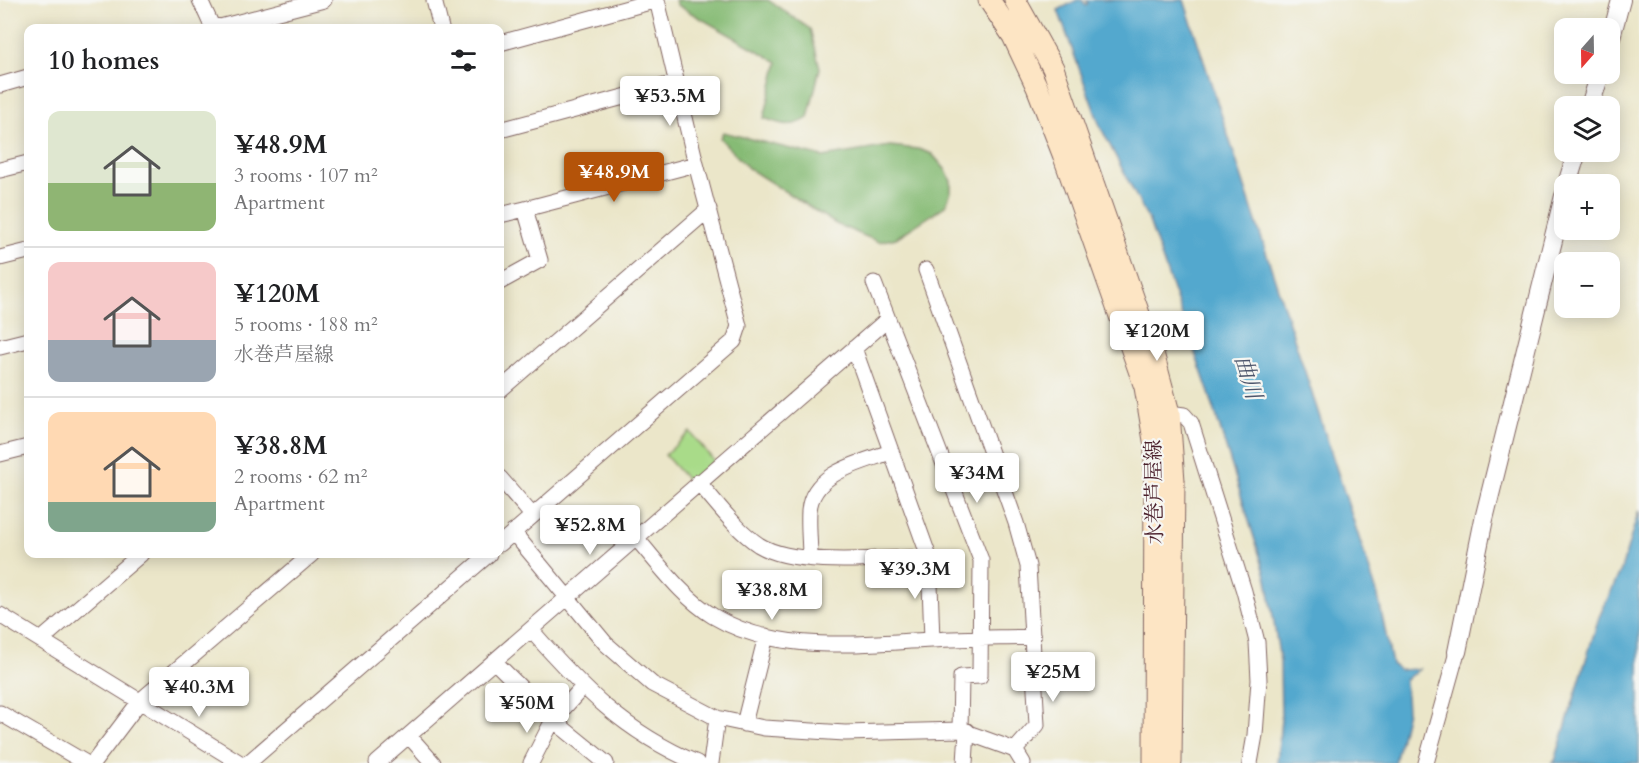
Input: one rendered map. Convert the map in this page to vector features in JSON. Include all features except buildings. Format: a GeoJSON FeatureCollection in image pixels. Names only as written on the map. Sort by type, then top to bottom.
{"type":"FeatureCollection","features":[{"type":"Feature","properties":{"kind":"main road","name":"水巻芦屋線"},"geometry":{"type":"LineString","coordinates":[[989,0],[1012,36],[1041,96],[1144,387],[1155,446],[1155,763]]}},
{"type":"Feature","properties":{"kind":"main road","name":"水巻芦屋線"},"geometry":{"type":"LineString","coordinates":[[1016,0],[1053,68],[1154,357],[1168,413],[1174,481],[1171,763]]}},
{"type":"Feature","properties":{"kind":"street"},"geometry":{"type":"LineString","coordinates":[[200,0],[211,24]]}},
{"type":"Feature","properties":{"kind":"street"},"geometry":{"type":"LineString","coordinates":[[232,24],[324,0]]}},
{"type":"Feature","properties":{"kind":"street"},"geometry":{"type":"LineString","coordinates":[[434,0],[440,24]]}},
{"type":"Feature","properties":{"kind":"street"},"geometry":{"type":"LineString","coordinates":[[504,42],[657,0],[696,164],[740,326],[734,341],[504,540]]}},
{"type":"Feature","properties":{"kind":"street"},"geometry":{"type":"LineString","coordinates":[[1616,18],[1621,0]]}},
{"type":"Feature","properties":{"kind":"street"},"geometry":{"type":"LineString","coordinates":[[0,85],[24,78]]}},
{"type":"Feature","properties":{"kind":"street"},"geometry":{"type":"LineString","coordinates":[[504,129],[676,83]]}},
{"type":"Feature","properties":{"kind":"street"},"geometry":{"type":"LineString","coordinates":[[0,170],[24,164]]}},
{"type":"Feature","properties":{"kind":"street"},"geometry":{"type":"LineString","coordinates":[[504,214],[696,164]]}},
{"type":"Feature","properties":{"kind":"street"},"geometry":{"type":"LineString","coordinates":[[504,280],[540,260],[525,209]]}},
{"type":"Feature","properties":{"kind":"street"},"geometry":{"type":"LineString","coordinates":[[504,387],[709,210]]}},
{"type":"Feature","properties":{"kind":"street"},"geometry":{"type":"LineString","coordinates":[[1426,763],[1456,652],[1487,507],[1554,236]]}},
{"type":"Feature","properties":{"kind":"street"},"geometry":{"type":"LineString","coordinates":[[0,258],[24,252]]}},
{"type":"Feature","properties":{"kind":"street"},"geometry":{"type":"LineString","coordinates":[[513,532],[606,644],[652,684],[717,718],[744,724],[846,733],[963,731],[1019,757],[1037,725],[1028,566],[1016,523],[926,270]]}},
{"type":"Feature","properties":{"kind":"street"},"geometry":{"type":"LineString","coordinates":[[874,283],[981,560],[980,676],[961,677],[965,763]]}},
{"type":"Feature","properties":{"kind":"street"},"geometry":{"type":"LineString","coordinates":[[377,763],[888,319]]}},
{"type":"Feature","properties":{"kind":"street"},"geometry":{"type":"LineString","coordinates":[[0,347],[24,341]]}},
{"type":"Feature","properties":{"kind":"street"},"geometry":{"type":"LineString","coordinates":[[854,348],[929,557],[932,640]]}},
{"type":"Feature","properties":{"kind":"street"},"geometry":{"type":"LineString","coordinates":[[1168,413],[1184,415],[1191,423],[1244,591],[1257,642],[1259,680],[1255,735],[1250,763]]}},
{"type":"Feature","properties":{"kind":"street"},"geometry":{"type":"LineString","coordinates":[[0,454],[24,448]]}},
{"type":"Feature","properties":{"kind":"street"},"geometry":{"type":"LineString","coordinates":[[810,558],[809,509],[819,485],[835,473],[890,452]]}},
{"type":"Feature","properties":{"kind":"street"},"geometry":{"type":"LineString","coordinates":[[698,482],[739,528],[760,546],[788,557],[929,557]]}},
{"type":"Feature","properties":{"kind":"street"},"geometry":{"type":"LineString","coordinates":[[504,483],[532,515]]}},
{"type":"Feature","properties":{"kind":"street"},"geometry":{"type":"LineString","coordinates":[[636,538],[689,597],[713,616],[748,632],[791,642],[866,643],[1033,637]]}},
{"type":"Feature","properties":{"kind":"street"},"geometry":{"type":"LineString","coordinates":[[41,640],[136,558]]}},
{"type":"Feature","properties":{"kind":"street"},"geometry":{"type":"LineString","coordinates":[[93,763],[140,701],[307,558]]}},
{"type":"Feature","properties":{"kind":"street"},"geometry":{"type":"LineString","coordinates":[[248,763],[484,558]]}},
{"type":"Feature","properties":{"kind":"street"},"geometry":{"type":"LineString","coordinates":[[0,615],[240,763]]}},
{"type":"Feature","properties":{"kind":"street"},"geometry":{"type":"LineString","coordinates":[[531,630],[582,688],[644,737],[697,763]]}},
{"type":"Feature","properties":{"kind":"street"},"geometry":{"type":"LineString","coordinates":[[744,724],[766,636]]}},
{"type":"Feature","properties":{"kind":"street"},"geometry":{"type":"LineString","coordinates":[[495,662],[553,720],[606,763]]}},
{"type":"Feature","properties":{"kind":"street"},"geometry":{"type":"LineString","coordinates":[[531,763],[553,720],[582,688]]}},
{"type":"Feature","properties":{"kind":"street"},"geometry":{"type":"LineString","coordinates":[[711,763],[717,718]]}},
{"type":"Feature","properties":{"kind":"street"},"geometry":{"type":"LineString","coordinates":[[2,719],[86,763]]}},
{"type":"Feature","properties":{"kind":"street"},"geometry":{"type":"LineString","coordinates":[[409,736],[433,763]]}},
{"type":"Feature","properties":{"kind":"green space"},"geometry":{"type":"Polygon","coordinates":[[[675,0],[768,0],[810,29],[820,68],[808,118],[797,123],[781,124],[764,118],[778,62],[677,5],[675,0]]]}},
{"type":"Feature","properties":{"kind":"green space"},"geometry":{"type":"Polygon","coordinates":[[[723,132],[823,157],[890,146],[918,149],[932,154],[945,169],[951,181],[951,192],[945,206],[896,238],[879,242],[836,224],[748,168],[720,138],[723,132]]]}},
{"type":"Feature","properties":{"kind":"green space"},"geometry":{"type":"Polygon","coordinates":[[[690,432],[714,461],[689,482],[665,455],[690,432]]]}},
{"type":"Feature","properties":{"kind":"water","name":"曲川"},"geometry":{"type":"Polygon","coordinates":[[[1077,0],[1082,0],[1086,5],[1088,3],[1086,0],[1184,0],[1378,596],[1392,664],[1400,670],[1419,669],[1405,680],[1407,711],[1395,763],[1277,763],[1281,719],[1280,661],[1267,579],[1210,396],[1149,221],[1100,126],[1058,10],[1077,0]]]}},
{"type":"Feature","properties":{"kind":"water"},"geometry":{"type":"Polygon","coordinates":[[[1639,510],[1639,763],[1551,763],[1555,761],[1599,617],[1621,570],[1639,510]]]}}]}
